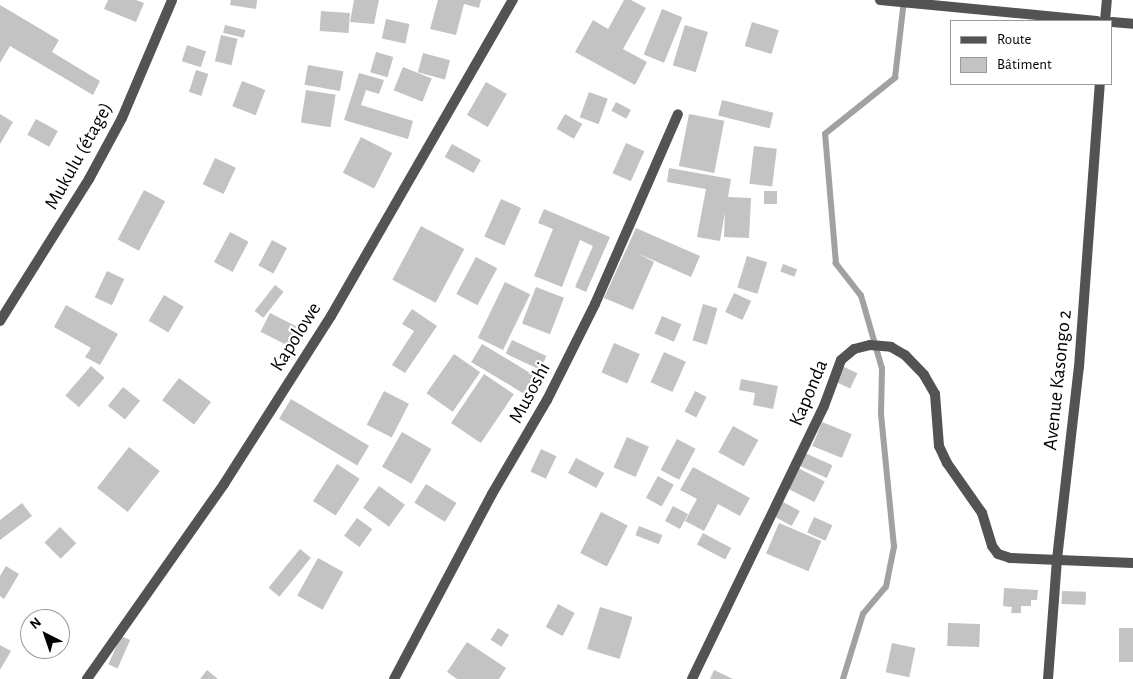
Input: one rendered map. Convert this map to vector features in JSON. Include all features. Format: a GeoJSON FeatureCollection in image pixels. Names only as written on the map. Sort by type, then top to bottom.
{"type":"FeatureCollection","features":[{"type":"Feature","properties":{"kind":"street","name":"Mukulu (étage)"},"geometry":{"type":"LineString","coordinates":[[0,321],[89,179],[122,118],[172,0]]}},
{"type":"Feature","properties":{"kind":"street","name":"Kapolowe"},"geometry":{"type":"LineString","coordinates":[[87,679],[224,484],[331,316],[513,0]]}},
{"type":"Feature","properties":{"kind":"street"},"geometry":{"type":"LineString","coordinates":[[880,0],[1087,20]]}},
{"type":"Feature","properties":{"kind":"street"},"geometry":{"type":"LineString","coordinates":[[1105,20],[1107,0]]}},
{"type":"Feature","properties":{"kind":"street"},"geometry":{"type":"LineString","coordinates":[[1113,22],[1133,24]]}},
{"type":"Feature","properties":{"kind":"street","name":"Avenue Kasongo 2"},"geometry":{"type":"LineString","coordinates":[[1048,679],[1056,559],[1079,368],[1100,85]]}},
{"type":"Feature","properties":{"kind":"street","name":"Musoshi"},"geometry":{"type":"LineString","coordinates":[[394,679],[487,503],[547,400],[595,304],[678,114]]}},
{"type":"Feature","properties":{"kind":"street","name":"Kaponda"},"geometry":{"type":"LineString","coordinates":[[692,679],[824,406],[841,360],[854,349],[870,345],[891,347],[905,355],[924,375],[935,394],[939,446],[947,464],[982,513],[992,546],[998,554],[1010,558],[1056,559]]}},
{"type":"Feature","properties":{"kind":"street"},"geometry":{"type":"LineString","coordinates":[[1056,559],[1133,563]]}},
{"type":"Feature","properties":{"kind":"building"},"geometry":{"type":"Polygon","coordinates":[[[108,0],[136,0],[144,3],[136,22],[104,9],[108,0]]]}},
{"type":"Feature","properties":{"kind":"building"},"geometry":{"type":"Polygon","coordinates":[[[231,0],[257,0],[256,9],[230,5],[231,0]]]}},
{"type":"Feature","properties":{"kind":"building"},"geometry":{"type":"Polygon","coordinates":[[[354,0],[379,0],[374,24],[350,22],[354,0]]]}},
{"type":"Feature","properties":{"kind":"building"},"geometry":{"type":"Polygon","coordinates":[[[438,0],[481,0],[479,8],[464,4],[456,35],[430,29],[438,0]]]}},
{"type":"Feature","properties":{"kind":"building"},"geometry":{"type":"Polygon","coordinates":[[[624,0],[631,0],[646,8],[623,49],[647,62],[635,85],[575,52],[593,20],[608,29],[624,0]]]}},
{"type":"Feature","properties":{"kind":"building"},"geometry":{"type":"Polygon","coordinates":[[[0,5],[59,40],[52,52],[100,81],[93,95],[10,46],[0,63],[0,5]]]}},
{"type":"Feature","properties":{"kind":"building"},"geometry":{"type":"Polygon","coordinates":[[[662,9],[682,17],[664,63],[644,54],[662,9]]]}},
{"type":"Feature","properties":{"kind":"building"},"geometry":{"type":"Polygon","coordinates":[[[321,11],[350,13],[349,33],[320,31],[321,11]]]}},
{"type":"Feature","properties":{"kind":"building"},"geometry":{"type":"Polygon","coordinates":[[[386,19],[409,24],[405,44],[382,39],[386,19]]]}},
{"type":"Feature","properties":{"kind":"building"},"geometry":{"type":"Polygon","coordinates":[[[752,22],[779,30],[771,54],[745,46],[752,22]]]}},
{"type":"Feature","properties":{"kind":"building"},"geometry":{"type":"Polygon","coordinates":[[[225,25],[245,30],[243,38],[223,33],[225,25]]]}},
{"type":"Feature","properties":{"kind":"building"},"geometry":{"type":"Polygon","coordinates":[[[685,25],[708,32],[696,72],[673,65],[685,25]]]}},
{"type":"Feature","properties":{"kind":"building"},"geometry":{"type":"Polygon","coordinates":[[[221,35],[238,39],[231,65],[215,61],[221,35]]]}},
{"type":"Feature","properties":{"kind":"building"},"geometry":{"type":"Polygon","coordinates":[[[187,45],[206,51],[201,67],[182,61],[187,45]]]}},
{"type":"Feature","properties":{"kind":"building"},"geometry":{"type":"Polygon","coordinates":[[[376,52],[393,57],[388,77],[370,72],[376,52]]]}},
{"type":"Feature","properties":{"kind":"building"},"geometry":{"type":"Polygon","coordinates":[[[423,53],[450,60],[445,80],[418,72],[423,53]]]}},
{"type":"Feature","properties":{"kind":"building"},"geometry":{"type":"Polygon","coordinates":[[[308,65],[343,71],[340,91],[305,85],[308,65]]]}},
{"type":"Feature","properties":{"kind":"building"},"geometry":{"type":"Polygon","coordinates":[[[403,67],[432,79],[422,102],[394,90],[403,67]]]}},
{"type":"Feature","properties":{"kind":"building"},"geometry":{"type":"Polygon","coordinates":[[[196,70],[208,74],[201,96],[189,92],[196,70]]]}},
{"type":"Feature","properties":{"kind":"building"},"geometry":{"type":"Polygon","coordinates":[[[359,73],[384,80],[379,94],[366,90],[361,105],[413,121],[408,139],[344,120],[359,73]]]}},
{"type":"Feature","properties":{"kind":"building"},"geometry":{"type":"Polygon","coordinates":[[[242,81],[265,90],[256,115],[232,106],[242,81]]]}},
{"type":"Feature","properties":{"kind":"building"},"geometry":{"type":"Polygon","coordinates":[[[486,82],[507,94],[488,127],[467,115],[486,82]]]}},
{"type":"Feature","properties":{"kind":"building"},"geometry":{"type":"Polygon","coordinates":[[[306,90],[336,95],[330,127],[301,123],[306,90]]]}},
{"type":"Feature","properties":{"kind":"building"},"geometry":{"type":"Polygon","coordinates":[[[589,92],[608,99],[599,124],[580,117],[589,92]]]}},
{"type":"Feature","properties":{"kind":"building"},"geometry":{"type":"Polygon","coordinates":[[[722,100],[773,113],[770,128],[718,116],[722,100]]]}},
{"type":"Feature","properties":{"kind":"building"},"geometry":{"type":"Polygon","coordinates":[[[616,102],[631,110],[626,119],[611,111],[616,102]]]}},
{"type":"Feature","properties":{"kind":"building"},"geometry":{"type":"Polygon","coordinates":[[[0,114],[13,122],[0,144],[0,114]]]}},
{"type":"Feature","properties":{"kind":"building"},"geometry":{"type":"Polygon","coordinates":[[[565,114],[582,124],[574,139],[556,129],[565,114]]]}},
{"type":"Feature","properties":{"kind":"building"},"geometry":{"type":"Polygon","coordinates":[[[689,114],[724,121],[714,173],[679,166],[689,114]]]}},
{"type":"Feature","properties":{"kind":"building"},"geometry":{"type":"Polygon","coordinates":[[[36,119],[58,131],[49,147],[27,135],[36,119]]]}},
{"type":"Feature","properties":{"kind":"building"},"geometry":{"type":"Polygon","coordinates":[[[361,137],[392,153],[374,189],[343,173],[361,137]]]}},
{"type":"Feature","properties":{"kind":"building"},"geometry":{"type":"Polygon","coordinates":[[[626,143],[644,151],[631,181],[613,173],[626,143]]]}},
{"type":"Feature","properties":{"kind":"building"},"geometry":{"type":"Polygon","coordinates":[[[452,144],[481,160],[474,173],[445,157],[452,144]]]}},
{"type":"Feature","properties":{"kind":"building"},"geometry":{"type":"Polygon","coordinates":[[[754,146],[777,149],[772,187],[749,184],[754,146]]]}},
{"type":"Feature","properties":{"kind":"building"},"geometry":{"type":"Polygon","coordinates":[[[215,158],[236,168],[224,194],[203,184],[215,158]]]}},
{"type":"Feature","properties":{"kind":"building"},"geometry":{"type":"Polygon","coordinates":[[[669,168],[731,179],[728,197],[751,198],[749,238],[724,237],[725,212],[720,241],[697,237],[706,189],[667,182],[669,168]]]}},
{"type":"Feature","properties":{"kind":"building"},"geometry":{"type":"Polygon","coordinates":[[[144,190],[165,201],[139,251],[118,239],[144,190]]]}},
{"type":"Feature","properties":{"kind":"building"},"geometry":{"type":"Polygon","coordinates":[[[764,191],[777,191],[777,204],[764,204],[764,191]]]}},
{"type":"Feature","properties":{"kind":"building"},"geometry":{"type":"Polygon","coordinates":[[[501,199],[521,208],[504,245],[484,236],[501,199]]]}},
{"type":"Feature","properties":{"kind":"building"},"geometry":{"type":"Polygon","coordinates":[[[544,209],[610,237],[586,292],[575,287],[593,246],[580,240],[562,287],[534,276],[553,229],[538,223],[544,209]]]}},
{"type":"Feature","properties":{"kind":"building"},"geometry":{"type":"Polygon","coordinates":[[[421,226],[464,249],[436,303],[392,280],[421,226]]]}},
{"type":"Feature","properties":{"kind":"building"},"geometry":{"type":"Polygon","coordinates":[[[636,228],[700,256],[691,277],[637,253],[654,262],[633,310],[604,298],[636,228]]]}},
{"type":"Feature","properties":{"kind":"building"},"geometry":{"type":"Polygon","coordinates":[[[230,232],[249,242],[233,272],[214,262],[230,232]]]}},
{"type":"Feature","properties":{"kind":"building"},"geometry":{"type":"Polygon","coordinates":[[[272,240],[287,248],[273,274],[258,266],[272,240]]]}},
{"type":"Feature","properties":{"kind":"building"},"geometry":{"type":"Polygon","coordinates":[[[747,256],[767,262],[757,294],[737,288],[747,256]]]}},
{"type":"Feature","properties":{"kind":"building"},"geometry":{"type":"Polygon","coordinates":[[[476,257],[497,268],[477,305],[456,294],[476,257]]]}},
{"type":"Feature","properties":{"kind":"building"},"geometry":{"type":"Polygon","coordinates":[[[783,264],[797,269],[794,277],[780,272],[783,264]]]}},
{"type":"Feature","properties":{"kind":"building"},"geometry":{"type":"Polygon","coordinates":[[[107,271],[124,279],[112,305],[95,297],[107,271]]]}},
{"type":"Feature","properties":{"kind":"building"},"geometry":{"type":"Polygon","coordinates":[[[505,282],[530,294],[503,350],[478,338],[505,282]]]}},
{"type":"Feature","properties":{"kind":"building"},"geometry":{"type":"Polygon","coordinates":[[[275,285],[284,292],[263,318],[255,311],[275,285]]]}},
{"type":"Feature","properties":{"kind":"building"},"geometry":{"type":"Polygon","coordinates":[[[536,287],[564,298],[550,334],[522,323],[536,287]]]}},
{"type":"Feature","properties":{"kind":"building"},"geometry":{"type":"Polygon","coordinates":[[[734,293],[751,301],[742,320],[725,312],[734,293]]]}},
{"type":"Feature","properties":{"kind":"building"},"geometry":{"type":"Polygon","coordinates":[[[164,295],[184,307],[168,333],[149,321],[164,295]]]}},
{"type":"Feature","properties":{"kind":"building"},"geometry":{"type":"Polygon","coordinates":[[[703,304],[717,308],[707,345],[693,341],[703,304]]]}},
{"type":"Feature","properties":{"kind":"building"},"geometry":{"type":"Polygon","coordinates":[[[66,305],[118,334],[100,365],[85,357],[91,348],[54,327],[66,305]]]}},
{"type":"Feature","properties":{"kind":"building"},"geometry":{"type":"Polygon","coordinates":[[[412,309],[437,326],[405,373],[392,365],[414,331],[402,324],[412,309]]]}},
{"type":"Feature","properties":{"kind":"building"},"geometry":{"type":"Polygon","coordinates":[[[270,313],[297,327],[287,345],[260,332],[270,313]]]}},
{"type":"Feature","properties":{"kind":"building"},"geometry":{"type":"Polygon","coordinates":[[[662,316],[681,324],[674,342],[655,333],[662,316]]]}},
{"type":"Feature","properties":{"kind":"building"},"geometry":{"type":"Polygon","coordinates":[[[512,340],[546,356],[540,370],[506,354],[512,340]]]}},
{"type":"Feature","properties":{"kind":"building"},"geometry":{"type":"Polygon","coordinates":[[[614,343],[640,354],[627,383],[601,372],[614,343]]]}},
{"type":"Feature","properties":{"kind":"building"},"geometry":{"type":"Polygon","coordinates":[[[482,344],[534,375],[523,393],[471,362],[482,344]]]}},
{"type":"Feature","properties":{"kind":"building"},"geometry":{"type":"Polygon","coordinates":[[[664,352],[686,362],[673,392],[651,382],[664,352]]]}},
{"type":"Feature","properties":{"kind":"building"},"geometry":{"type":"Polygon","coordinates":[[[454,354],[480,372],[453,412],[426,393],[454,354]]]}},
{"type":"Feature","properties":{"kind":"building"},"geometry":{"type":"Polygon","coordinates":[[[91,366],[105,378],[79,407],[65,395],[91,366]]]}},
{"type":"Feature","properties":{"kind":"building"},"geometry":{"type":"Polygon","coordinates":[[[842,366],[857,373],[850,389],[835,381],[842,366]]]}},
{"type":"Feature","properties":{"kind":"building"},"geometry":{"type":"Polygon","coordinates":[[[484,374],[514,394],[481,443],[451,423],[484,374]]]}},
{"type":"Feature","properties":{"kind":"building"},"geometry":{"type":"Polygon","coordinates":[[[179,378],[211,402],[194,424],[162,400],[179,378]]]}},
{"type":"Feature","properties":{"kind":"building"},"geometry":{"type":"Polygon","coordinates":[[[741,379],[778,386],[773,409],[753,405],[755,393],[739,390],[741,379]]]}},
{"type":"Feature","properties":{"kind":"building"},"geometry":{"type":"Polygon","coordinates":[[[123,387],[140,401],[125,419],[108,406],[123,387]]]}},
{"type":"Feature","properties":{"kind":"building"},"geometry":{"type":"Polygon","coordinates":[[[384,391],[409,404],[392,438],[367,425],[384,391]]]}},
{"type":"Feature","properties":{"kind":"building"},"geometry":{"type":"Polygon","coordinates":[[[695,391],[707,397],[696,417],[685,411],[695,391]]]}},
{"type":"Feature","properties":{"kind":"building"},"geometry":{"type":"Polygon","coordinates":[[[291,399],[369,446],[357,466],[279,419],[291,399]]]}},
{"type":"Feature","properties":{"kind":"building"},"geometry":{"type":"Polygon","coordinates":[[[822,422],[852,434],[842,458],[812,446],[822,422]]]}},
{"type":"Feature","properties":{"kind":"building"},"geometry":{"type":"Polygon","coordinates":[[[733,426],[758,440],[744,466],[718,452],[733,426]]]}},
{"type":"Feature","properties":{"kind":"building"},"geometry":{"type":"Polygon","coordinates":[[[402,432],[431,449],[411,484],[382,467],[402,432]]]}},
{"type":"Feature","properties":{"kind":"building"},"geometry":{"type":"Polygon","coordinates":[[[627,437],[649,447],[636,477],[614,467],[627,437]]]}},
{"type":"Feature","properties":{"kind":"building"},"geometry":{"type":"Polygon","coordinates":[[[677,439],[696,449],[679,480],[661,470],[677,439]]]}},
{"type":"Feature","properties":{"kind":"building"},"geometry":{"type":"Polygon","coordinates":[[[129,447],[160,471],[128,512],[97,488],[129,447]]]}},
{"type":"Feature","properties":{"kind":"building"},"geometry":{"type":"Polygon","coordinates":[[[541,449],[556,456],[546,479],[530,472],[541,449]]]}},
{"type":"Feature","properties":{"kind":"building"},"geometry":{"type":"Polygon","coordinates":[[[805,453],[832,465],[827,478],[799,466],[805,453]]]}},
{"type":"Feature","properties":{"kind":"building"},"geometry":{"type":"Polygon","coordinates":[[[576,458],[604,473],[596,488],[568,473],[576,458]]]}},
{"type":"Feature","properties":{"kind":"building"},"geometry":{"type":"Polygon","coordinates":[[[337,464],[360,479],[336,516],[313,501],[337,464]]]}},
{"type":"Feature","properties":{"kind":"building"},"geometry":{"type":"Polygon","coordinates":[[[693,467],[750,498],[740,516],[718,504],[704,531],[685,521],[697,499],[680,490],[693,467]]]}},
{"type":"Feature","properties":{"kind":"building"},"geometry":{"type":"Polygon","coordinates":[[[798,468],[825,482],[814,502],[788,488],[798,468]]]}},
{"type":"Feature","properties":{"kind":"building"},"geometry":{"type":"Polygon","coordinates":[[[658,476],[674,485],[662,507],[646,498],[658,476]]]}},
{"type":"Feature","properties":{"kind":"building"},"geometry":{"type":"Polygon","coordinates":[[[426,484],[457,503],[445,522],[414,503],[426,484]]]}},
{"type":"Feature","properties":{"kind":"building"},"geometry":{"type":"Polygon","coordinates":[[[379,486],[405,505],[389,527],[363,508],[379,486]]]}},
{"type":"Feature","properties":{"kind":"building"},"geometry":{"type":"Polygon","coordinates":[[[783,502],[800,511],[792,526],[775,517],[783,502]]]}},
{"type":"Feature","properties":{"kind":"building"},"geometry":{"type":"Polygon","coordinates":[[[22,503],[32,516],[0,540],[0,520],[22,503]]]}},
{"type":"Feature","properties":{"kind":"building"},"geometry":{"type":"Polygon","coordinates":[[[673,506],[688,514],[680,529],[665,521],[673,506]]]}},
{"type":"Feature","properties":{"kind":"building"},"geometry":{"type":"Polygon","coordinates":[[[601,512],[628,526],[607,567],[580,553],[601,512]]]}},
{"type":"Feature","properties":{"kind":"building"},"geometry":{"type":"Polygon","coordinates":[[[814,517],[832,525],[825,541],[807,533],[814,517]]]}},
{"type":"Feature","properties":{"kind":"building"},"geometry":{"type":"Polygon","coordinates":[[[357,518],[372,529],[359,547],[344,536],[357,518]]]}},
{"type":"Feature","properties":{"kind":"building"},"geometry":{"type":"Polygon","coordinates":[[[779,523],[821,541],[808,571],[766,553],[779,523]]]}},
{"type":"Feature","properties":{"kind":"building"},"geometry":{"type":"Polygon","coordinates":[[[639,526],[662,535],[659,544],[635,535],[639,526]]]}},
{"type":"Feature","properties":{"kind":"building"},"geometry":{"type":"Polygon","coordinates":[[[60,527],[76,543],[61,559],[44,543],[60,527]]]}},
{"type":"Feature","properties":{"kind":"building"},"geometry":{"type":"Polygon","coordinates":[[[703,533],[731,548],[725,560],[697,544],[703,533]]]}},
{"type":"Feature","properties":{"kind":"building"},"geometry":{"type":"Polygon","coordinates":[[[300,549],[311,558],[279,597],[269,588],[300,549]]]}},
{"type":"Feature","properties":{"kind":"building"},"geometry":{"type":"Polygon","coordinates":[[[318,558],[343,572],[323,610],[297,596],[318,558]]]}},
{"type":"Feature","properties":{"kind":"building"},"geometry":{"type":"Polygon","coordinates":[[[6,566],[19,574],[4,599],[0,596],[0,576],[6,566]]]}},
{"type":"Feature","properties":{"kind":"building"},"geometry":{"type":"Polygon","coordinates":[[[1004,588],[1038,590],[1037,600],[1031,600],[1031,606],[1021,606],[1021,613],[1011,613],[1012,607],[1003,606],[1004,588]]]}},
{"type":"Feature","properties":{"kind":"building"},"geometry":{"type":"Polygon","coordinates":[[[1062,591],[1086,592],[1086,605],[1062,604],[1062,591]]]}},
{"type":"Feature","properties":{"kind":"building"},"geometry":{"type":"Polygon","coordinates":[[[558,604],[575,613],[563,636],[546,627],[558,604]]]}},
{"type":"Feature","properties":{"kind":"building"},"geometry":{"type":"Polygon","coordinates":[[[600,607],[633,617],[620,659],[587,649],[600,607]]]}},
{"type":"Feature","properties":{"kind":"building"},"geometry":{"type":"Polygon","coordinates":[[[948,623],[980,624],[979,647],[947,646],[948,623]]]}},
{"type":"Feature","properties":{"kind":"building"},"geometry":{"type":"Polygon","coordinates":[[[498,628],[509,635],[502,647],[491,640],[498,628]]]}},
{"type":"Feature","properties":{"kind":"building"},"geometry":{"type":"Polygon","coordinates":[[[1119,628],[1133,628],[1133,662],[1119,662],[1119,628]]]}},
{"type":"Feature","properties":{"kind":"building"},"geometry":{"type":"Polygon","coordinates":[[[121,636],[130,640],[118,668],[108,664],[121,636]]]}},
{"type":"Feature","properties":{"kind":"building"},"geometry":{"type":"Polygon","coordinates":[[[467,642],[506,668],[499,679],[457,679],[447,672],[467,642]]]}},
{"type":"Feature","properties":{"kind":"building"},"geometry":{"type":"Polygon","coordinates":[[[892,643],[915,648],[909,677],[886,672],[892,643]]]}},
{"type":"Feature","properties":{"kind":"building"},"geometry":{"type":"Polygon","coordinates":[[[0,645],[11,651],[0,670],[0,645]]]}},
{"type":"Feature","properties":{"kind":"building"},"geometry":{"type":"Polygon","coordinates":[[[207,670],[218,679],[200,679],[207,670]]]}},
{"type":"Feature","properties":{"kind":"building"},"geometry":{"type":"Polygon","coordinates":[[[714,670],[733,679],[710,679],[714,670]]]}},
{"type":"Feature","properties":{"kind":"waterway"},"geometry":{"type":"LineString","coordinates":[[843,679],[863,614],[886,587],[894,547],[881,414],[882,369],[861,296],[836,264],[825,134],[895,78],[904,0]]}}]}
